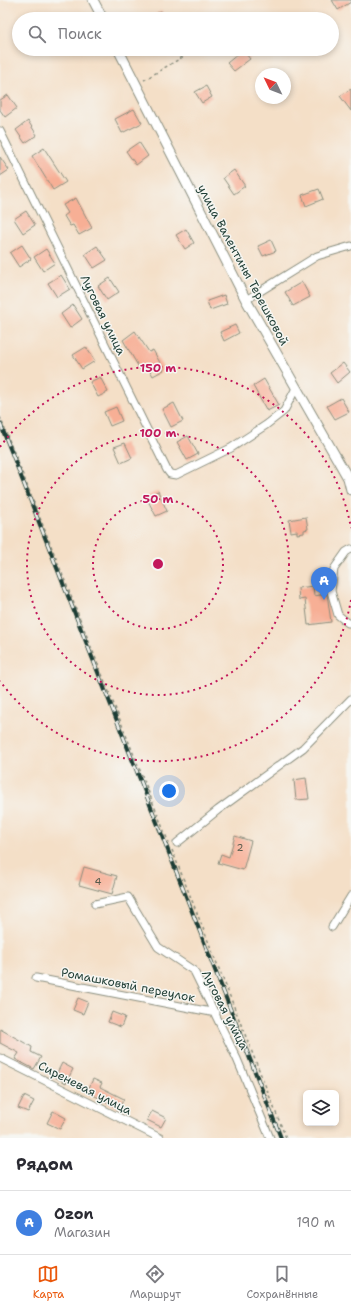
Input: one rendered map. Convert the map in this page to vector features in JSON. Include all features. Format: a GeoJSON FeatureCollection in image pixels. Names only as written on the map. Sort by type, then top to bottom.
{"type":"FeatureCollection","features":[{"type":"Feature","properties":{"kind":"street"},"geometry":{"type":"LineString","coordinates":[[93,0],[99,12]]}},
{"type":"Feature","properties":{"kind":"street","name":"улица Валентины Терешковой"},"geometry":{"type":"LineString","coordinates":[[122,56],[246,300],[348,478],[351,490]]}},
{"type":"Feature","properties":{"kind":"street","name":"Луговая улица"},"geometry":{"type":"LineString","coordinates":[[0,132],[170,474],[176,475],[252,435],[284,411],[296,388]]}},
{"type":"Feature","properties":{"kind":"street"},"geometry":{"type":"LineString","coordinates":[[246,300],[317,256],[351,246]]}},
{"type":"Feature","properties":{"kind":"street"},"geometry":{"type":"LineString","coordinates":[[351,549],[346,552],[334,569],[331,591],[338,615],[348,623],[351,623]]}},
{"type":"Feature","properties":{"kind":"street"},"geometry":{"type":"LineString","coordinates":[[177,842],[303,748],[351,698]]}},
{"type":"Feature","properties":{"kind":"street"},"geometry":{"type":"LineString","coordinates":[[332,927],[351,896]]}},
{"type":"Feature","properties":{"kind":"street","name":"Луговая улица"},"geometry":{"type":"LineString","coordinates":[[95,904],[128,897],[158,947],[194,971],[216,1013],[237,1059],[270,1138]]}},
{"type":"Feature","properties":{"kind":"street","name":"Ромашковый переулок"},"geometry":{"type":"LineString","coordinates":[[36,978],[216,1013]]}},
{"type":"Feature","properties":{"kind":"street","name":"Сиреневая улица"},"geometry":{"type":"LineString","coordinates":[[0,1058],[160,1138]]}},
{"type":"Feature","properties":{"kind":"path"},"geometry":{"type":"LineString","coordinates":[[136,85],[184,56]]}},
{"type":"Feature","properties":{"kind":"path"},"geometry":{"type":"LineString","coordinates":[[0,417],[169,846]]}},
{"type":"Feature","properties":{"kind":"path"},"geometry":{"type":"LineString","coordinates":[[177,842],[172,849],[286,1138]]}},
{"type":"Feature","properties":{"kind":"building"},"geometry":{"type":"Polygon","coordinates":[[[332,0],[351,0],[351,2],[338,10],[332,0]]]}},
{"type":"Feature","properties":{"kind":"building"},"geometry":{"type":"Polygon","coordinates":[[[236,56],[248,56],[250,59],[234,71],[227,63],[236,56]]]}},
{"type":"Feature","properties":{"kind":"building"},"geometry":{"type":"Polygon","coordinates":[[[206,86],[212,97],[202,103],[195,92],[206,86]]]}},
{"type":"Feature","properties":{"kind":"building"},"geometry":{"type":"Polygon","coordinates":[[[351,89],[351,111],[340,96],[351,89]]]}},
{"type":"Feature","properties":{"kind":"building"},"geometry":{"type":"Polygon","coordinates":[[[8,95],[17,108],[5,117],[0,110],[0,100],[8,95]]]}},
{"type":"Feature","properties":{"kind":"building"},"geometry":{"type":"Polygon","coordinates":[[[134,109],[142,123],[122,133],[115,119],[134,109]]]}},
{"type":"Feature","properties":{"kind":"building"},"geometry":{"type":"Polygon","coordinates":[[[28,121],[37,135],[25,143],[16,130],[28,121]]]}},
{"type":"Feature","properties":{"kind":"building"},"geometry":{"type":"Polygon","coordinates":[[[139,142],[148,156],[136,165],[126,151],[139,142]]]}},
{"type":"Feature","properties":{"kind":"building"},"geometry":{"type":"Polygon","coordinates":[[[44,148],[66,182],[53,190],[32,156],[44,148]]]}},
{"type":"Feature","properties":{"kind":"building"},"geometry":{"type":"Polygon","coordinates":[[[0,157],[9,170],[0,176],[0,157]]]}},
{"type":"Feature","properties":{"kind":"building"},"geometry":{"type":"Polygon","coordinates":[[[234,170],[245,186],[234,194],[223,178],[234,170]]]}},
{"type":"Feature","properties":{"kind":"building"},"geometry":{"type":"Polygon","coordinates":[[[319,189],[323,199],[306,206],[302,195],[319,189]]]}},
{"type":"Feature","properties":{"kind":"building"},"geometry":{"type":"Polygon","coordinates":[[[76,198],[92,228],[79,235],[73,225],[70,226],[64,216],[68,213],[63,205],[76,198]]]}},
{"type":"Feature","properties":{"kind":"building"},"geometry":{"type":"Polygon","coordinates":[[[26,211],[35,225],[23,233],[14,219],[26,211]]]}},
{"type":"Feature","properties":{"kind":"building"},"geometry":{"type":"Polygon","coordinates":[[[186,229],[194,243],[185,249],[176,235],[186,229]]]}},
{"type":"Feature","properties":{"kind":"building"},"geometry":{"type":"Polygon","coordinates":[[[271,240],[276,251],[263,256],[258,246],[271,240]]]}},
{"type":"Feature","properties":{"kind":"building"},"geometry":{"type":"Polygon","coordinates":[[[22,245],[31,259],[19,267],[10,253],[22,245]]]}},
{"type":"Feature","properties":{"kind":"building"},"geometry":{"type":"Polygon","coordinates":[[[97,246],[107,260],[94,268],[85,254],[97,246]]]}},
{"type":"Feature","properties":{"kind":"building"},"geometry":{"type":"Polygon","coordinates":[[[46,249],[55,263],[43,271],[34,257],[46,249]]]}},
{"type":"Feature","properties":{"kind":"building"},"geometry":{"type":"Polygon","coordinates":[[[61,275],[70,289],[57,297],[48,283],[61,275]]]}},
{"type":"Feature","properties":{"kind":"building"},"geometry":{"type":"Polygon","coordinates":[[[110,278],[119,292],[107,300],[98,286],[110,278]]]}},
{"type":"Feature","properties":{"kind":"building"},"geometry":{"type":"Polygon","coordinates":[[[302,282],[310,297],[293,306],[285,292],[302,282]]]}},
{"type":"Feature","properties":{"kind":"building"},"geometry":{"type":"Polygon","coordinates":[[[224,295],[227,304],[210,310],[207,301],[224,295]]]}},
{"type":"Feature","properties":{"kind":"building"},"geometry":{"type":"Polygon","coordinates":[[[73,305],[82,319],[70,328],[61,314],[73,305]]]}},
{"type":"Feature","properties":{"kind":"building"},"geometry":{"type":"Polygon","coordinates":[[[235,325],[239,333],[224,341],[220,332],[235,325]]]}},
{"type":"Feature","properties":{"kind":"building"},"geometry":{"type":"Polygon","coordinates":[[[135,331],[149,352],[153,350],[164,370],[153,376],[148,367],[141,371],[123,340],[135,331]]]}},
{"type":"Feature","properties":{"kind":"building"},"geometry":{"type":"Polygon","coordinates":[[[86,347],[95,361],[82,369],[73,355],[86,347]]]}},
{"type":"Feature","properties":{"kind":"building"},"geometry":{"type":"Polygon","coordinates":[[[343,363],[350,372],[337,383],[330,373],[343,363]]]}},
{"type":"Feature","properties":{"kind":"building"},"geometry":{"type":"Polygon","coordinates":[[[100,377],[108,392],[98,397],[90,382],[100,377]]]}},
{"type":"Feature","properties":{"kind":"building"},"geometry":{"type":"Polygon","coordinates":[[[264,379],[279,405],[267,411],[253,386],[264,379]]]}},
{"type":"Feature","properties":{"kind":"building"},"geometry":{"type":"Polygon","coordinates":[[[341,398],[349,412],[335,419],[327,406],[341,398]]]}},
{"type":"Feature","properties":{"kind":"building"},"geometry":{"type":"Polygon","coordinates":[[[174,403],[183,421],[171,427],[162,409],[174,403]]]}},
{"type":"Feature","properties":{"kind":"building"},"geometry":{"type":"Polygon","coordinates":[[[116,407],[122,421],[110,426],[104,412],[116,407]]]}},
{"type":"Feature","properties":{"kind":"building"},"geometry":{"type":"Polygon","coordinates":[[[188,436],[198,454],[187,460],[177,442],[188,436]]]}},
{"type":"Feature","properties":{"kind":"building"},"geometry":{"type":"Polygon","coordinates":[[[125,443],[132,458],[121,463],[114,447],[125,443]]]}},
{"type":"Feature","properties":{"kind":"building"},"geometry":{"type":"Polygon","coordinates":[[[158,491],[167,511],[156,516],[146,497],[158,491]]]}},
{"type":"Feature","properties":{"kind":"building"},"geometry":{"type":"Polygon","coordinates":[[[306,517],[308,529],[304,530],[304,533],[297,534],[297,531],[291,532],[289,520],[306,517]]]}},
{"type":"Feature","properties":{"kind":"building"},"geometry":{"type":"Polygon","coordinates":[[[313,586],[314,596],[327,594],[331,622],[308,625],[305,599],[299,600],[298,588],[313,586]]]}},
{"type":"Feature","properties":{"kind":"building"},"geometry":{"type":"Polygon","coordinates":[[[306,778],[309,799],[296,800],[294,780],[306,778]]]}},
{"type":"Feature","properties":{"kind":"building"},"geometry":{"type":"Polygon","coordinates":[[[235,836],[251,841],[243,870],[218,863],[221,854],[229,857],[235,836]]]}},
{"type":"Feature","properties":{"kind":"building"},"geometry":{"type":"Polygon","coordinates":[[[84,867],[117,876],[112,894],[79,885],[84,867]]]}},
{"type":"Feature","properties":{"kind":"building"},"geometry":{"type":"Polygon","coordinates":[[[78,998],[88,1002],[83,1014],[73,1010],[78,998]]]}},
{"type":"Feature","properties":{"kind":"building"},"geometry":{"type":"Polygon","coordinates":[[[112,1012],[125,1017],[121,1027],[108,1022],[112,1012]]]}},
{"type":"Feature","properties":{"kind":"building"},"geometry":{"type":"Polygon","coordinates":[[[0,1029],[32,1047],[31,1052],[41,1057],[34,1069],[15,1059],[19,1053],[0,1043],[0,1029]]]}},
{"type":"Feature","properties":{"kind":"building"},"geometry":{"type":"Polygon","coordinates":[[[62,1063],[73,1069],[66,1083],[55,1077],[62,1063]]]}},
{"type":"Feature","properties":{"kind":"building"},"geometry":{"type":"Polygon","coordinates":[[[93,1079],[102,1083],[100,1087],[124,1099],[119,1108],[87,1092],[93,1079]]]}},
{"type":"Feature","properties":{"kind":"building"},"geometry":{"type":"Polygon","coordinates":[[[24,1096],[34,1101],[28,1112],[18,1108],[24,1096]]]}},
{"type":"Feature","properties":{"kind":"building"},"geometry":{"type":"Polygon","coordinates":[[[53,1111],[66,1118],[60,1129],[47,1123],[53,1111]]]}},
{"type":"Feature","properties":{"kind":"building"},"geometry":{"type":"Polygon","coordinates":[[[152,1111],[166,1118],[161,1127],[147,1120],[152,1111]]]}},
{"type":"Feature","properties":{"kind":"railway"},"geometry":{"type":"LineString","coordinates":[[0,423],[281,1138]]}},
{"type":"Feature","properties":{"kind":"place","name":"Ozon"},"geometry":{"type":"Point","coordinates":[324,600]}}]}
